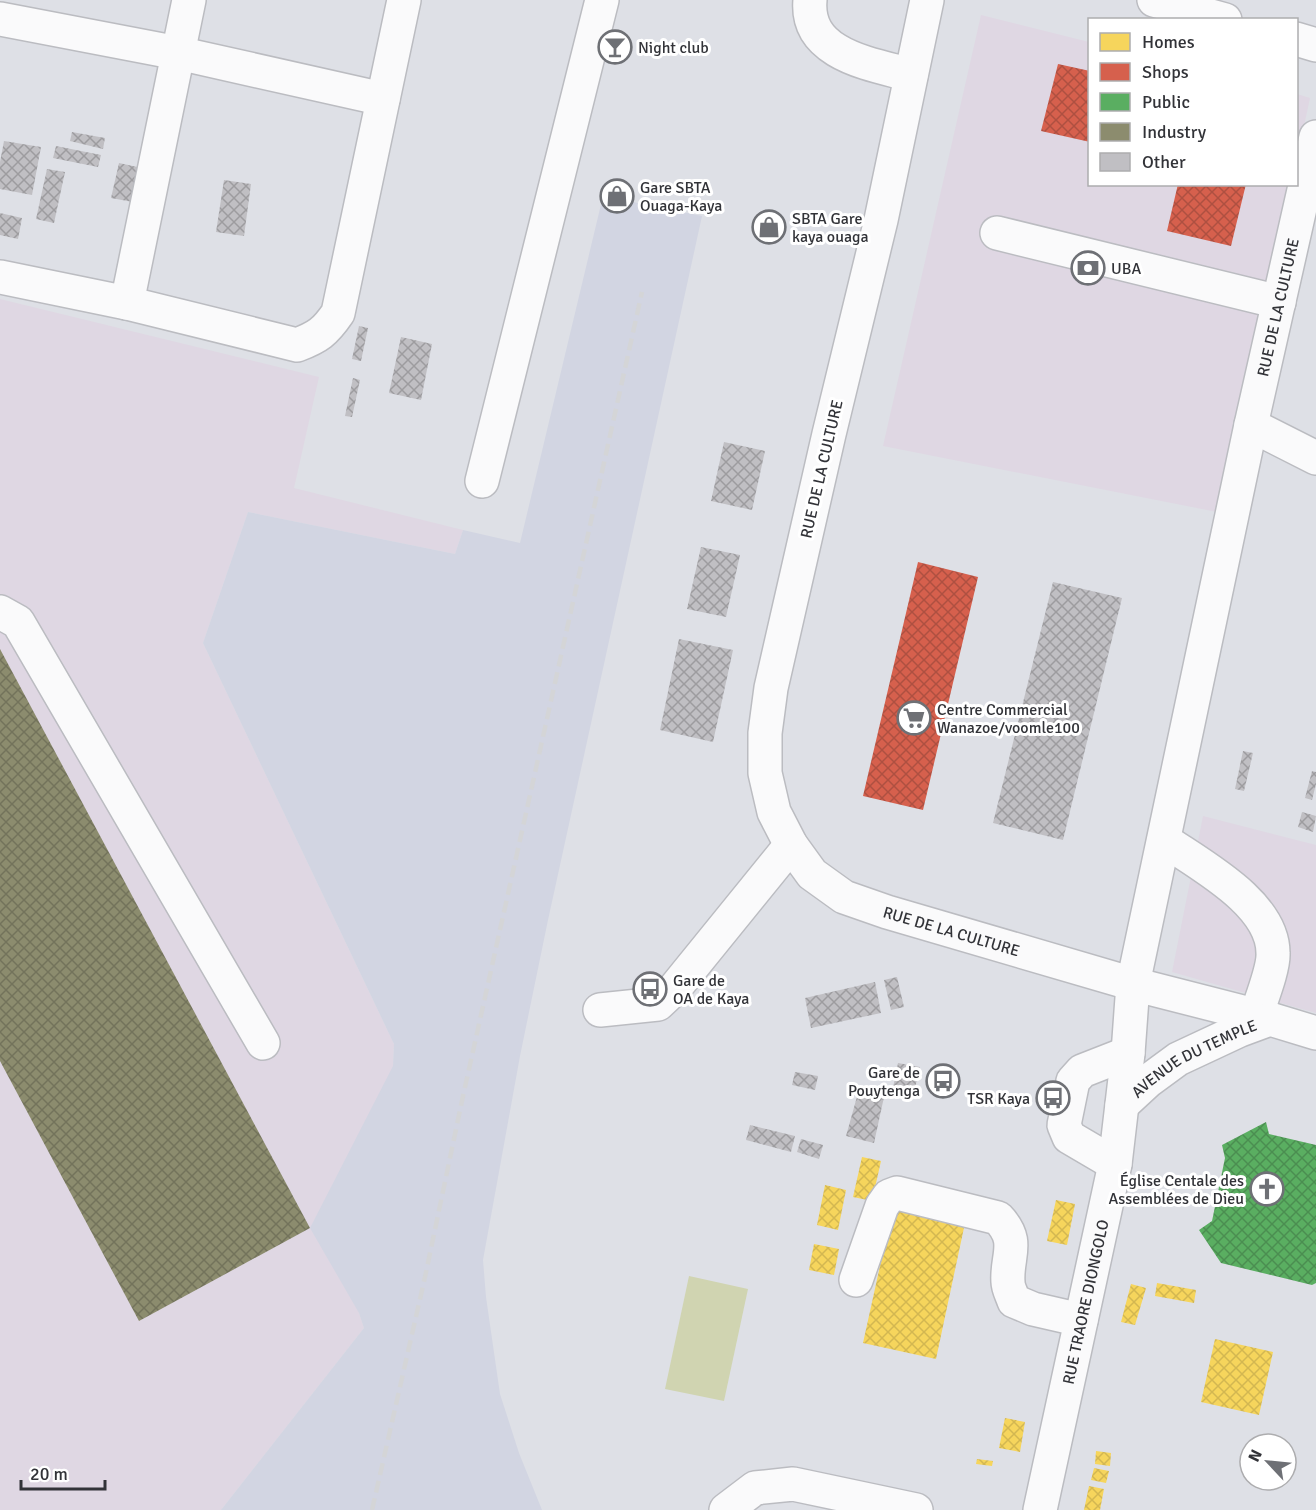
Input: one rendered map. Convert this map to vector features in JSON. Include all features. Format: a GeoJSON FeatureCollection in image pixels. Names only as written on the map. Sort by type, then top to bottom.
{"type":"FeatureCollection","features":[{"type":"Feature","properties":{"kind":"street"},"geometry":{"type":"LineString","coordinates":[[127,303],[189,0]]}},
{"type":"Feature","properties":{"kind":"street"},"geometry":{"type":"LineString","coordinates":[[0,277],[127,303],[297,345],[316,337],[327,329],[338,313],[404,0]]}},
{"type":"Feature","properties":{"kind":"street"},"geometry":{"type":"LineString","coordinates":[[482,481],[602,0]]}},
{"type":"Feature","properties":{"kind":"street"},"geometry":{"type":"LineString","coordinates":[[810,0],[809,11],[816,33],[831,47],[850,58],[911,75]]}},
{"type":"Feature","properties":{"kind":"street","name":"RUE DE LA CULTURE"},"geometry":{"type":"LineString","coordinates":[[927,0],[881,220],[771,688],[765,733],[765,773],[774,812],[791,845],[812,874],[844,897],[887,912],[1133,984],[1251,425],[1316,136]]}},
{"type":"Feature","properties":{"kind":"street"},"geometry":{"type":"LineString","coordinates":[[1154,0],[1218,18]]}},
{"type":"Feature","properties":{"kind":"street"},"geometry":{"type":"LineString","coordinates":[[0,19],[178,53],[382,99]]}},
{"type":"Feature","properties":{"kind":"street"},"geometry":{"type":"LineString","coordinates":[[1298,40],[1316,45]]}},
{"type":"Feature","properties":{"kind":"street"},"geometry":{"type":"LineString","coordinates":[[997,233],[1279,302]]}},
{"type":"Feature","properties":{"kind":"street"},"geometry":{"type":"LineString","coordinates":[[1251,425],[1316,458]]}},
{"type":"Feature","properties":{"kind":"street"},"geometry":{"type":"LineString","coordinates":[[0,612],[18,622],[263,1042]]}},
{"type":"Feature","properties":{"kind":"street"},"geometry":{"type":"LineString","coordinates":[[1164,840],[1240,892],[1271,934],[1274,954],[1263,1017]]}},
{"type":"Feature","properties":{"kind":"street"},"geometry":{"type":"LineString","coordinates":[[600,1010],[658,1004],[675,988],[791,845]]}},
{"type":"Feature","properties":{"kind":"street","name":"AVENUE DU TEMPLE"},"geometry":{"type":"LineString","coordinates":[[1133,984],[1316,1033]]}},
{"type":"Feature","properties":{"kind":"street","name":"RUE TRAORE DIONGOLO"},"geometry":{"type":"LineString","coordinates":[[1040,1510],[1115,1164],[1128,1053],[1133,984]]}},
{"type":"Feature","properties":{"kind":"street","name":"AVENUE DU TEMPLE"},"geometry":{"type":"LineString","coordinates":[[1122,1106],[1148,1081],[1178,1059],[1263,1017]]}},
{"type":"Feature","properties":{"kind":"street"},"geometry":{"type":"LineString","coordinates":[[1115,1164],[1069,1137],[1064,1125],[1073,1081],[1082,1071],[1128,1053]]}},
{"type":"Feature","properties":{"kind":"street"},"geometry":{"type":"LineString","coordinates":[[856,1280],[882,1206],[889,1196],[897,1193],[998,1218],[1008,1228],[1012,1251],[1007,1284],[1014,1301],[1032,1309],[1081,1320]]}},
{"type":"Feature","properties":{"kind":"street"},"geometry":{"type":"LineString","coordinates":[[726,1510],[755,1488],[793,1484],[916,1510]]}},
{"type":"Feature","properties":{"kind":"shaded area","name":"UBA"},"geometry":{"type":"Polygon","coordinates":[[[981,15],[1088,42],[1088,186],[1291,186],[1217,512],[883,446],[981,15]]]}},
{"type":"Feature","properties":{"kind":"shaded area"},"geometry":{"type":"Polygon","coordinates":[[[1298,94],[1310,98],[1298,154],[1298,94]]]}},
{"type":"Feature","properties":{"kind":"shaded area"},"geometry":{"type":"Polygon","coordinates":[[[603,196],[702,216],[548,920],[520,1056],[483,1260],[500,1394],[519,1453],[542,1510],[221,1510],[364,1328],[359,1313],[310,1228],[393,1066],[394,1044],[203,643],[248,512],[455,554],[463,530],[520,543],[603,196]]]}},
{"type":"Feature","properties":{"kind":"shaded area"},"geometry":{"type":"Polygon","coordinates":[[[0,299],[319,377],[294,488],[463,530],[455,554],[248,512],[203,643],[394,1044],[393,1066],[359,1313],[364,1328],[221,1510],[0,1510],[0,299]]]}},
{"type":"Feature","properties":{"kind":"shaded area"},"geometry":{"type":"Polygon","coordinates":[[[1203,816],[1316,845],[1316,1013],[1172,972],[1203,816]]]}},
{"type":"Feature","properties":{"kind":"green space"},"geometry":{"type":"Polygon","coordinates":[[[689,1276],[748,1289],[724,1401],[665,1389],[689,1276]]]}},
{"type":"Feature","properties":{"kind":"building: Homes"},"geometry":{"type":"Polygon","coordinates":[[[862,1157],[881,1161],[872,1201],[853,1197],[862,1157]]]}},
{"type":"Feature","properties":{"kind":"building: Homes"},"geometry":{"type":"Polygon","coordinates":[[[825,1185],[846,1190],[838,1230],[817,1225],[825,1185]]]}},
{"type":"Feature","properties":{"kind":"building: Homes"},"geometry":{"type":"Polygon","coordinates":[[[1056,1200],[1075,1204],[1067,1245],[1047,1241],[1056,1200]]]}},
{"type":"Feature","properties":{"kind":"building: Homes"},"geometry":{"type":"Polygon","coordinates":[[[893,1207],[965,1223],[936,1359],[863,1343],[893,1207]]]}},
{"type":"Feature","properties":{"kind":"building: Homes"},"geometry":{"type":"Polygon","coordinates":[[[814,1244],[839,1249],[834,1275],[809,1270],[814,1244]]]}},
{"type":"Feature","properties":{"kind":"building: Homes"},"geometry":{"type":"Polygon","coordinates":[[[1157,1283],[1196,1290],[1194,1303],[1155,1296],[1157,1283]]]}},
{"type":"Feature","properties":{"kind":"building: Homes"},"geometry":{"type":"Polygon","coordinates":[[[1131,1284],[1146,1288],[1135,1325],[1121,1322],[1131,1284]]]}},
{"type":"Feature","properties":{"kind":"building: Homes"},"geometry":{"type":"Polygon","coordinates":[[[1215,1339],[1273,1352],[1259,1415],[1201,1402],[1215,1339]]]}},
{"type":"Feature","properties":{"kind":"building: Homes"},"geometry":{"type":"Polygon","coordinates":[[[1005,1418],[1025,1422],[1020,1452],[999,1448],[1005,1418]]]}},
{"type":"Feature","properties":{"kind":"building: Homes"},"geometry":{"type":"Polygon","coordinates":[[[1096,1451],[1111,1453],[1110,1466],[1095,1464],[1096,1451]]]}},
{"type":"Feature","properties":{"kind":"building: Homes"},"geometry":{"type":"Polygon","coordinates":[[[977,1459],[993,1461],[992,1466],[976,1464],[977,1459]]]}},
{"type":"Feature","properties":{"kind":"building: Homes"},"geometry":{"type":"Polygon","coordinates":[[[1094,1468],[1109,1471],[1106,1483],[1091,1480],[1094,1468]]]}},
{"type":"Feature","properties":{"kind":"building: Homes"},"geometry":{"type":"Polygon","coordinates":[[[1089,1486],[1104,1489],[1100,1510],[1084,1510],[1089,1486]]]}},
{"type":"Feature","properties":{"kind":"building: Shops"},"geometry":{"type":"Polygon","coordinates":[[[1058,64],[1088,71],[1088,142],[1041,131],[1058,64]]]}},
{"type":"Feature","properties":{"kind":"building: Shops"},"geometry":{"type":"Polygon","coordinates":[[[1178,186],[1246,186],[1231,246],[1167,231],[1178,186]]]}},
{"type":"Feature","properties":{"kind":"building: Shops"},"geometry":{"type":"Polygon","coordinates":[[[918,562],[978,577],[923,810],[863,796],[918,562]]]}},
{"type":"Feature","properties":{"kind":"building: Public","name":"Église Centale des Assemblées de Dieu"},"geometry":{"type":"Polygon","coordinates":[[[1266,1122],[1269,1134],[1316,1145],[1316,1283],[1312,1285],[1221,1263],[1199,1230],[1212,1221],[1225,1158],[1222,1145],[1266,1122]]]}},
{"type":"Feature","properties":{"kind":"building: Industry"},"geometry":{"type":"Polygon","coordinates":[[[0,649],[310,1228],[139,1321],[0,1061],[0,649]]]}},
{"type":"Feature","properties":{"kind":"building: Other"},"geometry":{"type":"Polygon","coordinates":[[[72,132],[105,138],[103,149],[70,141],[72,132]]]}},
{"type":"Feature","properties":{"kind":"building: Other"},"geometry":{"type":"Polygon","coordinates":[[[4,141],[41,147],[32,195],[0,189],[0,162],[4,141]]]}},
{"type":"Feature","properties":{"kind":"building: Other"},"geometry":{"type":"Polygon","coordinates":[[[56,146],[101,155],[98,167],[53,158],[56,146]]]}},
{"type":"Feature","properties":{"kind":"building: Other"},"geometry":{"type":"Polygon","coordinates":[[[119,163],[151,170],[144,204],[111,198],[119,163]]]}},
{"type":"Feature","properties":{"kind":"building: Other"},"geometry":{"type":"Polygon","coordinates":[[[47,169],[65,172],[54,223],[36,219],[47,169]]]}},
{"type":"Feature","properties":{"kind":"building: Other"},"geometry":{"type":"Polygon","coordinates":[[[224,180],[251,184],[244,236],[216,232],[224,180]]]}},
{"type":"Feature","properties":{"kind":"building: Other"},"geometry":{"type":"Polygon","coordinates":[[[0,213],[22,218],[18,239],[0,235],[0,213]]]}},
{"type":"Feature","properties":{"kind":"building: Other"},"geometry":{"type":"Polygon","coordinates":[[[359,326],[368,328],[361,361],[352,359],[359,326]]]}},
{"type":"Feature","properties":{"kind":"building: Other"},"geometry":{"type":"Polygon","coordinates":[[[401,337],[432,344],[421,400],[389,393],[401,337]]]}},
{"type":"Feature","properties":{"kind":"building: Other"},"geometry":{"type":"Polygon","coordinates":[[[353,378],[360,380],[352,417],[345,416],[353,378]]]}},
{"type":"Feature","properties":{"kind":"building: Other"},"geometry":{"type":"Polygon","coordinates":[[[724,442],[765,451],[752,510],[711,501],[724,442]]]}},
{"type":"Feature","properties":{"kind":"building: Other"},"geometry":{"type":"Polygon","coordinates":[[[701,547],[740,555],[726,617],[687,609],[701,547]]]}},
{"type":"Feature","properties":{"kind":"building: Other"},"geometry":{"type":"Polygon","coordinates":[[[1053,582],[1122,598],[1063,840],[993,823],[1053,582]]]}},
{"type":"Feature","properties":{"kind":"building: Other"},"geometry":{"type":"Polygon","coordinates":[[[679,639],[733,650],[713,742],[660,730],[679,639]]]}},
{"type":"Feature","properties":{"kind":"building: Other"},"geometry":{"type":"Polygon","coordinates":[[[1243,751],[1253,753],[1244,791],[1235,789],[1243,751]]]}},
{"type":"Feature","properties":{"kind":"building: Other"},"geometry":{"type":"Polygon","coordinates":[[[1312,771],[1316,772],[1316,784],[1312,800],[1305,798],[1312,771]]]}},
{"type":"Feature","properties":{"kind":"building: Other"},"geometry":{"type":"Polygon","coordinates":[[[1302,812],[1316,816],[1313,832],[1298,827],[1302,812]]]}},
{"type":"Feature","properties":{"kind":"building: Other"},"geometry":{"type":"Polygon","coordinates":[[[897,977],[904,1007],[891,1010],[884,980],[897,977]]]}},
{"type":"Feature","properties":{"kind":"building: Other"},"geometry":{"type":"Polygon","coordinates":[[[875,982],[881,1013],[811,1028],[805,998],[875,982]]]}},
{"type":"Feature","properties":{"kind":"building: Other"},"geometry":{"type":"Polygon","coordinates":[[[898,1063],[920,1067],[914,1092],[893,1088],[898,1063]]]}},
{"type":"Feature","properties":{"kind":"building: Other"},"geometry":{"type":"Polygon","coordinates":[[[795,1072],[818,1076],[815,1090],[792,1085],[795,1072]]]}},
{"type":"Feature","properties":{"kind":"building: Other"},"geometry":{"type":"Polygon","coordinates":[[[858,1093],[884,1097],[874,1143],[846,1136],[858,1093]]]}},
{"type":"Feature","properties":{"kind":"building: Other"},"geometry":{"type":"Polygon","coordinates":[[[750,1125],[795,1136],[791,1152],[746,1140],[750,1125]]]}},
{"type":"Feature","properties":{"kind":"building: Other"},"geometry":{"type":"Polygon","coordinates":[[[801,1139],[823,1145],[819,1159],[797,1152],[801,1139]]]}},
{"type":"Feature","properties":{"kind":"railway"},"geometry":{"type":"LineString","coordinates":[[372,1510],[642,292]]}},
{"type":"Feature","properties":{"kind":"place","name":"Night club"},"geometry":{"type":"Point","coordinates":[615,47]}},
{"type":"Feature","properties":{"kind":"place","name":"Gare SBTA Ouaga-Kaya"},"geometry":{"type":"Point","coordinates":[617,196]}},
{"type":"Feature","properties":{"kind":"place","name":"SBTA Gare kaya ouaga"},"geometry":{"type":"Point","coordinates":[769,227]}},
{"type":"Feature","properties":{"kind":"place","name":"UBA"},"geometry":{"type":"Point","coordinates":[1088,268]}},
{"type":"Feature","properties":{"kind":"place","name":"Centre Commercial Wanazoe/voomle100"},"geometry":{"type":"Point","coordinates":[914,718]}},
{"type":"Feature","properties":{"kind":"place","name":"Gare de OA de Kaya"},"geometry":{"type":"Point","coordinates":[650,989]}},
{"type":"Feature","properties":{"kind":"place","name":"Gare de Pouytenga"},"geometry":{"type":"Point","coordinates":[943,1081]}},
{"type":"Feature","properties":{"kind":"place","name":"TSR Kaya"},"geometry":{"type":"Point","coordinates":[1053,1098]}},
{"type":"Feature","properties":{"kind":"place","name":"Église Centale des Assemblées de Dieu"},"geometry":{"type":"Point","coordinates":[1267,1189]}}]}
